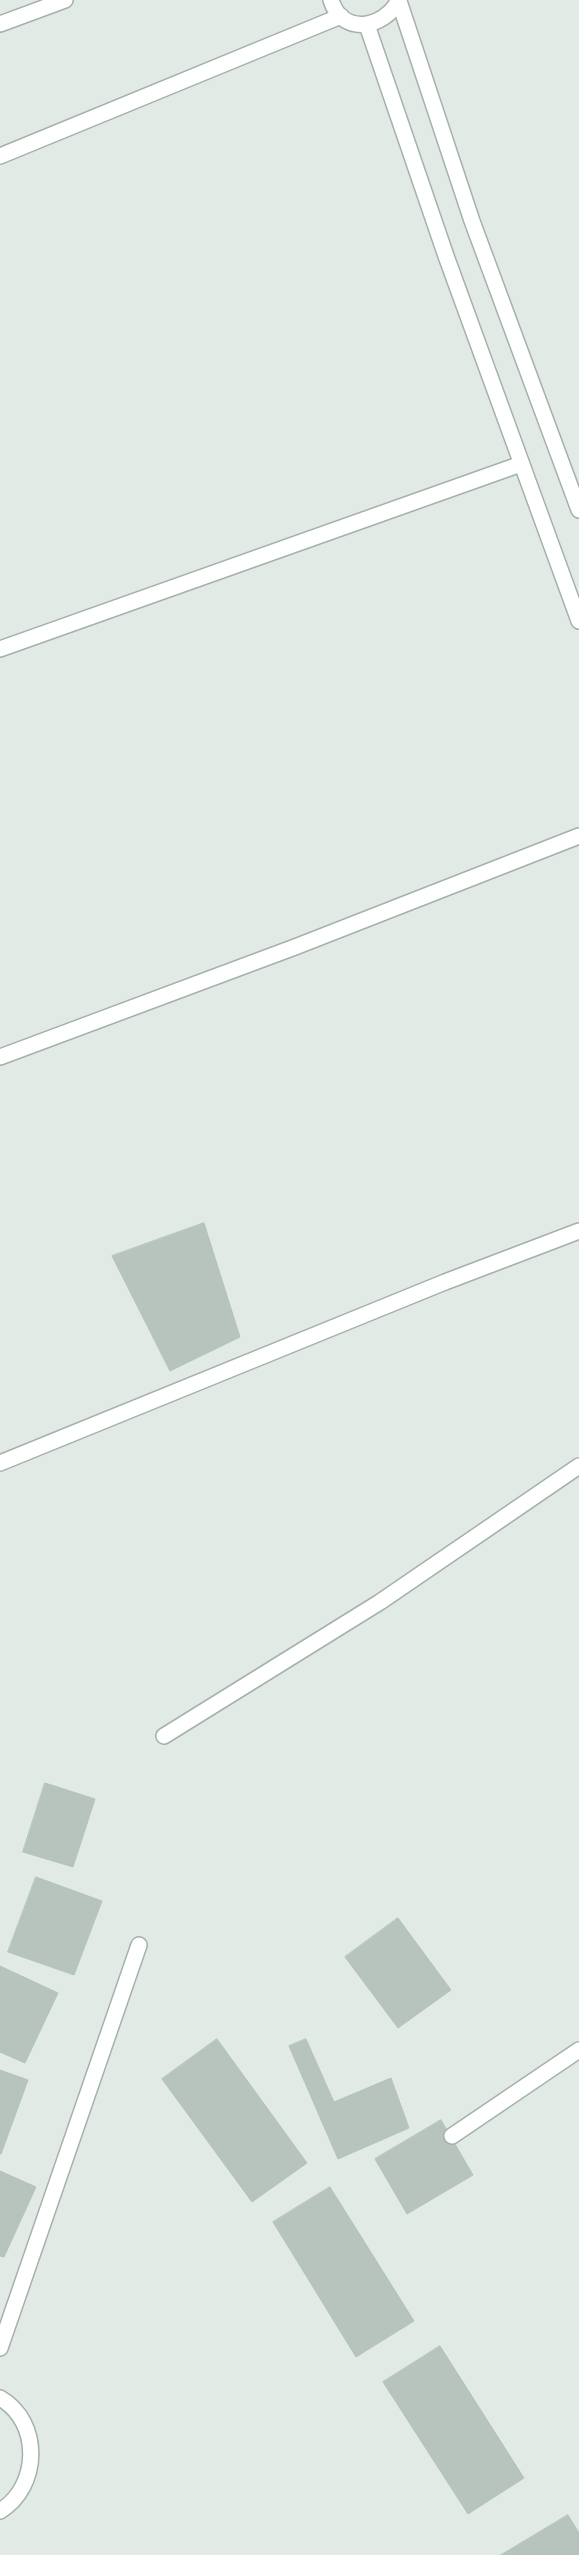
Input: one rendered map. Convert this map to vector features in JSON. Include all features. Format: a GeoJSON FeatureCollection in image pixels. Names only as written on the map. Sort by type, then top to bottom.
{"type":"FeatureCollection","features":[{"type":"Feature","properties":{"kind":"street"},"geometry":{"type":"LineString","coordinates":[[0,24],[66,0]]}},
{"type":"Feature","properties":{"kind":"street"},"geometry":{"type":"LineString","coordinates":[[331,0],[341,16],[353,23],[367,25],[380,21],[392,13],[399,0]]}},
{"type":"Feature","properties":{"kind":"street"},"geometry":{"type":"LineString","coordinates":[[399,0],[472,221],[579,510]]}},
{"type":"Feature","properties":{"kind":"street"},"geometry":{"type":"LineString","coordinates":[[0,156],[341,16]]}},
{"type":"Feature","properties":{"kind":"street"},"geometry":{"type":"LineString","coordinates":[[367,25],[521,464],[579,621]]}},
{"type":"Feature","properties":{"kind":"street"},"geometry":{"type":"LineString","coordinates":[[0,649],[521,464]]}},
{"type":"Feature","properties":{"kind":"street"},"geometry":{"type":"LineString","coordinates":[[0,1057],[295,947],[579,836]]}},
{"type":"Feature","properties":{"kind":"street"},"geometry":{"type":"LineString","coordinates":[[0,1463],[436,1286],[579,1231]]}},
{"type":"Feature","properties":{"kind":"street"},"geometry":{"type":"LineString","coordinates":[[164,1736],[380,1602],[579,1466]]}},
{"type":"Feature","properties":{"kind":"street"},"geometry":{"type":"LineString","coordinates":[[0,2348],[139,1945]]}},
{"type":"Feature","properties":{"kind":"street"},"geometry":{"type":"LineString","coordinates":[[452,2136],[579,2050]]}},
{"type":"Feature","properties":{"kind":"street"},"geometry":{"type":"LineString","coordinates":[[0,2398],[22,2420],[30,2442],[31,2466],[23,2488],[8,2506],[0,2511]]}},
{"type":"Feature","properties":{"kind":"building"},"geometry":{"type":"Polygon","coordinates":[[[204,1223],[240,1337],[170,1371],[112,1256],[204,1223]]]}},
{"type":"Feature","properties":{"kind":"building"},"geometry":{"type":"Polygon","coordinates":[[[45,1783],[95,1799],[73,1867],[23,1852],[45,1783]]]}},
{"type":"Feature","properties":{"kind":"building"},"geometry":{"type":"Polygon","coordinates":[[[36,1877],[102,1901],[74,1975],[8,1952],[36,1877]]]}},
{"type":"Feature","properties":{"kind":"building"},"geometry":{"type":"Polygon","coordinates":[[[398,1918],[451,1990],[398,2028],[345,1957],[398,1918]]]}},
{"type":"Feature","properties":{"kind":"building"},"geometry":{"type":"Polygon","coordinates":[[[0,1966],[58,1993],[25,2063],[0,2052],[0,1966]]]}},
{"type":"Feature","properties":{"kind":"building"},"geometry":{"type":"Polygon","coordinates":[[[217,2039],[307,2163],[252,2202],[162,2079],[217,2039]]]}},
{"type":"Feature","properties":{"kind":"building"},"geometry":{"type":"Polygon","coordinates":[[[306,2039],[334,2102],[391,2078],[409,2128],[338,2159],[289,2046],[306,2039]]]}},
{"type":"Feature","properties":{"kind":"building"},"geometry":{"type":"Polygon","coordinates":[[[0,2070],[28,2080],[1,2154],[0,2154],[0,2070]]]}},
{"type":"Feature","properties":{"kind":"building"},"geometry":{"type":"Polygon","coordinates":[[[441,2120],[473,2175],[407,2214],[375,2159],[441,2120]]]}},
{"type":"Feature","properties":{"kind":"building"},"geometry":{"type":"Polygon","coordinates":[[[0,2171],[36,2187],[4,2257],[0,2256],[0,2171]]]}},
{"type":"Feature","properties":{"kind":"building"},"geometry":{"type":"Polygon","coordinates":[[[330,2187],[414,2321],[356,2357],[273,2222],[330,2187]]]}},
{"type":"Feature","properties":{"kind":"building"},"geometry":{"type":"Polygon","coordinates":[[[440,2346],[524,2478],[468,2514],[383,2382],[440,2346]]]}},
{"type":"Feature","properties":{"kind":"building"},"geometry":{"type":"Polygon","coordinates":[[[568,2515],[579,2533],[579,2555],[501,2555],[568,2515]]]}}]}
